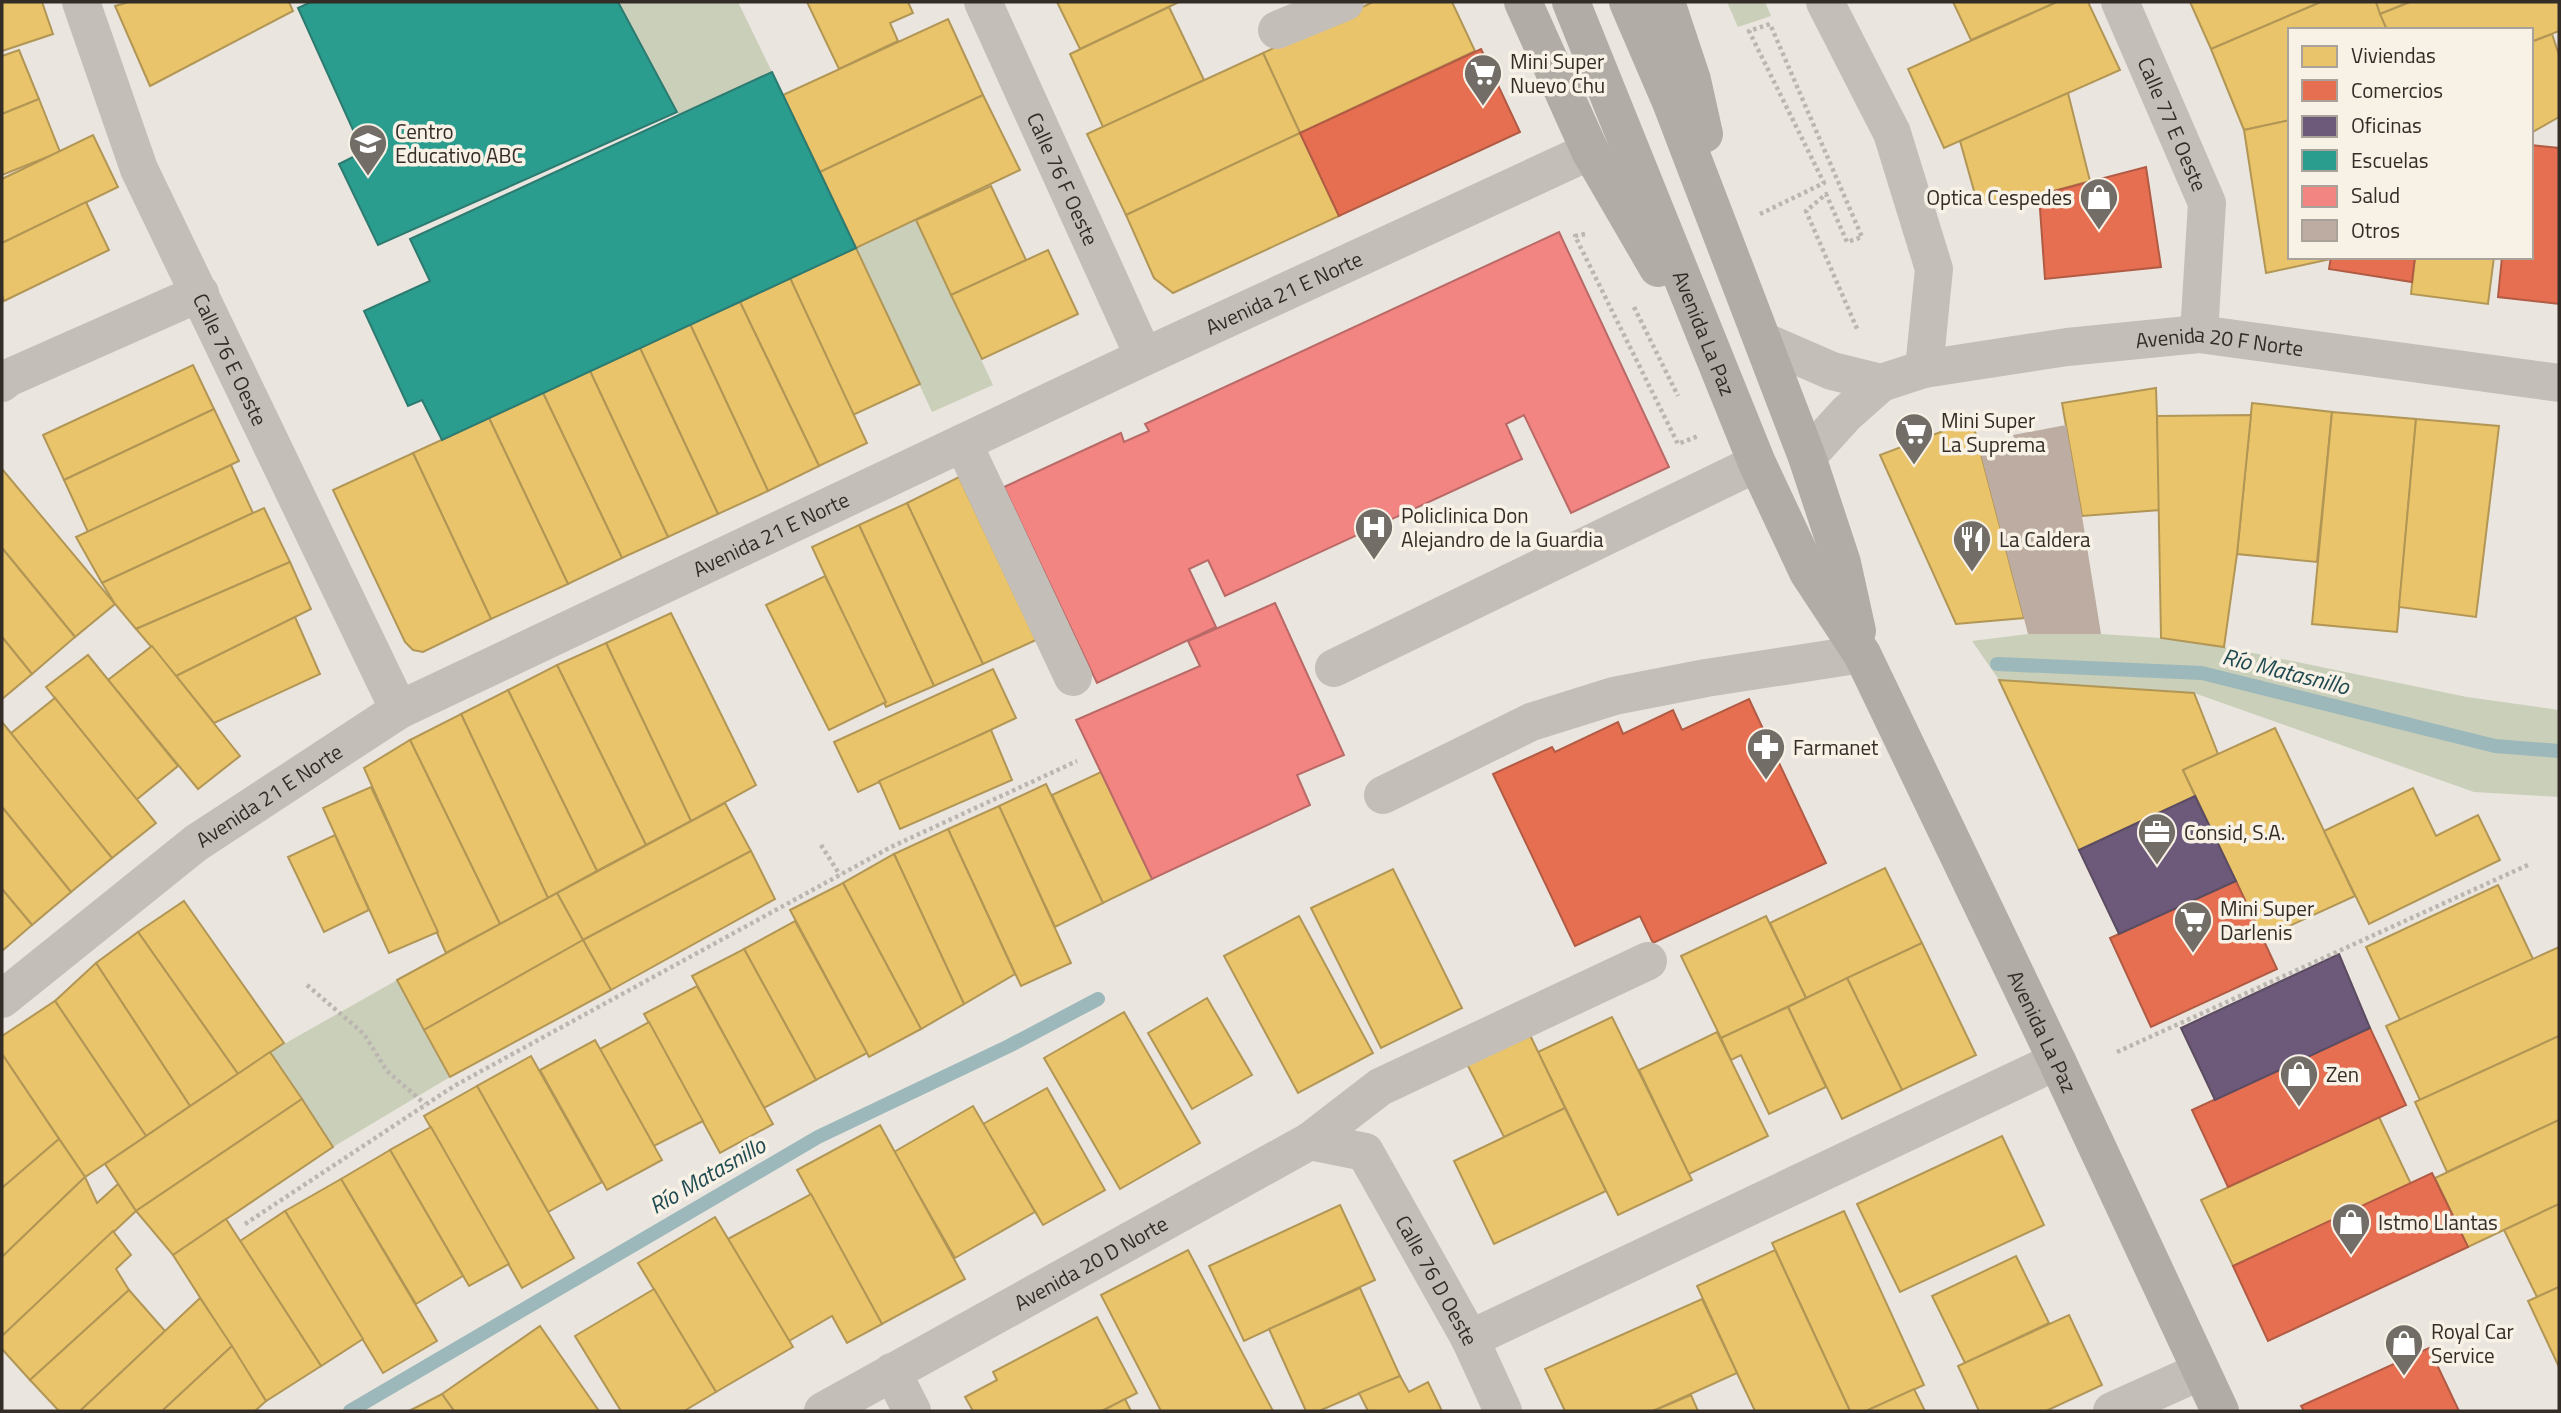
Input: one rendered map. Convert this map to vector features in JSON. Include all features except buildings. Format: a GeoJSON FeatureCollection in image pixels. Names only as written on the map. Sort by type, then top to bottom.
{"type":"FeatureCollection","features":[{"type":"Feature","properties":{"kind":"main road"},"geometry":{"type":"LineString","coordinates":[[1523,2],[1590,152],[1717,362]]}},
{"type":"Feature","properties":{"kind":"main road","name":"Avenida La Paz"},"geometry":{"type":"LineString","coordinates":[[1571,2],[1756,463],[1808,572],[1862,654],[2057,1061],[2220,1411]]}},
{"type":"Feature","properties":{"kind":"main road","name":"Avenida La Paz"},"geometry":{"type":"LineString","coordinates":[[1628,2],[1671,102],[1807,457],[1842,563],[1862,654]]}},
{"type":"Feature","properties":{"kind":"main road"},"geometry":{"type":"LineString","coordinates":[[1666,2],[1692,80],[1734,266]]}},
{"type":"Feature","properties":{"kind":"street","name":"Calle 76 E Oeste"},"geometry":{"type":"LineString","coordinates":[[81,2],[139,169],[399,710]]}},
{"type":"Feature","properties":{"kind":"street","name":"Calle 76 F Oeste"},"geometry":{"type":"LineString","coordinates":[[983,2],[1144,357]]}},
{"type":"Feature","properties":{"kind":"street"},"geometry":{"type":"LineString","coordinates":[[1277,30],[1345,2]]}},
{"type":"Feature","properties":{"kind":"street"},"geometry":{"type":"LineString","coordinates":[[1825,2],[1892,133],[1934,269],[1924,369]]}},
{"type":"Feature","properties":{"kind":"street","name":"Calle 77 E Oeste"},"geometry":{"type":"LineString","coordinates":[[2120,2],[2207,203],[2199,334]]}},
{"type":"Feature","properties":{"kind":"street","name":"Avenida 21 E Norte"},"geometry":{"type":"LineString","coordinates":[[2,999],[196,843],[274,789],[399,710],[1144,357],[1590,152]]}},
{"type":"Feature","properties":{"kind":"street"},"geometry":{"type":"LineString","coordinates":[[2,383],[200,293]]}},
{"type":"Feature","properties":{"kind":"street","name":"Avenida 20 F Norte"},"geometry":{"type":"LineString","coordinates":[[1807,457],[1846,414],[1881,383],[1924,369],[2067,347],[2199,334],[2559,383]]}},
{"type":"Feature","properties":{"kind":"street"},"geometry":{"type":"LineString","coordinates":[[1763,341],[1832,371],[1881,383]]}},
{"type":"Feature","properties":{"kind":"street"},"geometry":{"type":"LineString","coordinates":[[963,443],[1073,677]]}},
{"type":"Feature","properties":{"kind":"street"},"geometry":{"type":"LineString","coordinates":[[1335,668],[1756,463]]}},
{"type":"Feature","properties":{"kind":"street"},"geometry":{"type":"LineString","coordinates":[[1383,795],[1531,722],[1614,696],[1706,678],[1862,654]]}},
{"type":"Feature","properties":{"kind":"street","name":"Avenida 20 D Norte"},"geometry":{"type":"LineString","coordinates":[[823,1411],[892,1371],[1046,1290],[1310,1141],[1380,1087],[1648,961]]}},
{"type":"Feature","properties":{"kind":"street"},"geometry":{"type":"LineString","coordinates":[[1470,1339],[2057,1061]]}},
{"type":"Feature","properties":{"kind":"street","name":"Calle 76 D Oeste"},"geometry":{"type":"LineString","coordinates":[[1310,1141],[1365,1152],[1470,1339],[1503,1411]]}},
{"type":"Feature","properties":{"kind":"street"},"geometry":{"type":"LineString","coordinates":[[892,1371],[912,1411]]}},
{"type":"Feature","properties":{"kind":"street"},"geometry":{"type":"LineString","coordinates":[[2112,1411],[2201,1371]]}},
{"type":"Feature","properties":{"kind":"path"},"geometry":{"type":"LineString","coordinates":[[1826,194],[1806,211],[1881,383]]}},
{"type":"Feature","properties":{"kind":"path"},"geometry":{"type":"LineString","coordinates":[[245,1224],[454,1086],[839,875],[1077,761]]}},
{"type":"Feature","properties":{"kind":"path"},"geometry":{"type":"LineString","coordinates":[[821,845],[839,875]]}},
{"type":"Feature","properties":{"kind":"path"},"geometry":{"type":"LineString","coordinates":[[2117,1052],[2530,864]]}},
{"type":"Feature","properties":{"kind":"path"},"geometry":{"type":"LineString","coordinates":[[307,985],[364,1034],[387,1072],[425,1104]]}},
{"type":"Feature","properties":{"kind":"green space"},"geometry":{"type":"Polygon","coordinates":[[[618,2],[738,2],[772,72],[679,115],[618,2]]]}},
{"type":"Feature","properties":{"kind":"green space"},"geometry":{"type":"Polygon","coordinates":[[[1727,2],[1765,2],[1771,16],[1738,27],[1727,2]]]}},
{"type":"Feature","properties":{"kind":"green space"},"geometry":{"type":"Polygon","coordinates":[[[916,220],[993,385],[932,412],[856,248],[916,220]]]}},
{"type":"Feature","properties":{"kind":"green space"},"geometry":{"type":"Polygon","coordinates":[[[2028,634],[2101,634],[2161,638],[2224,647],[2467,697],[2559,710],[2559,797],[2474,792],[2194,693],[1999,680],[1972,641],[2028,634]]]}},
{"type":"Feature","properties":{"kind":"green space"},"geometry":{"type":"Polygon","coordinates":[[[397,980],[450,1077],[333,1147],[270,1052],[397,980]]]}},
{"type":"Feature","properties":{"kind":"waterway","name":"Río Matasnillo"},"geometry":{"type":"LineString","coordinates":[[1997,664],[2202,673],[2495,746],[2559,751]]}},
{"type":"Feature","properties":{"kind":"waterway","name":"Río Matasnillo"},"geometry":{"type":"LineString","coordinates":[[350,1411],[818,1137],[1009,1046],[1098,999]]}},
{"type":"Feature","properties":{"kind":"place","name":"Mini Super Nuevo Chu"},"geometry":{"type":"Point","coordinates":[1483,107]}},
{"type":"Feature","properties":{"kind":"place","name":"Centro Educativo ABC"},"geometry":{"type":"Point","coordinates":[368,177]}},
{"type":"Feature","properties":{"kind":"place","name":"Optica Cespedes"},"geometry":{"type":"Point","coordinates":[2099,231]}},
{"type":"Feature","properties":{"kind":"place","name":"Mini Super La Suprema"},"geometry":{"type":"Point","coordinates":[1914,466]}},
{"type":"Feature","properties":{"kind":"place","name":"Policlinica Don Alejandro de la Guardia"},"geometry":{"type":"Point","coordinates":[1374,561]}},
{"type":"Feature","properties":{"kind":"place","name":"La Caldera"},"geometry":{"type":"Point","coordinates":[1972,573]}},
{"type":"Feature","properties":{"kind":"place","name":"Farmanet"},"geometry":{"type":"Point","coordinates":[1766,781]}},
{"type":"Feature","properties":{"kind":"place","name":"Consid, S.A."},"geometry":{"type":"Point","coordinates":[2157,866]}},
{"type":"Feature","properties":{"kind":"place","name":"Mini Super Darlenis"},"geometry":{"type":"Point","coordinates":[2193,954]}},
{"type":"Feature","properties":{"kind":"place","name":"Zen"},"geometry":{"type":"Point","coordinates":[2299,1108]}},
{"type":"Feature","properties":{"kind":"place","name":"Istmo Llantas"},"geometry":{"type":"Point","coordinates":[2351,1256]}},
{"type":"Feature","properties":{"kind":"place","name":"Royal Car Service"},"geometry":{"type":"Point","coordinates":[2404,1377]}}]}
